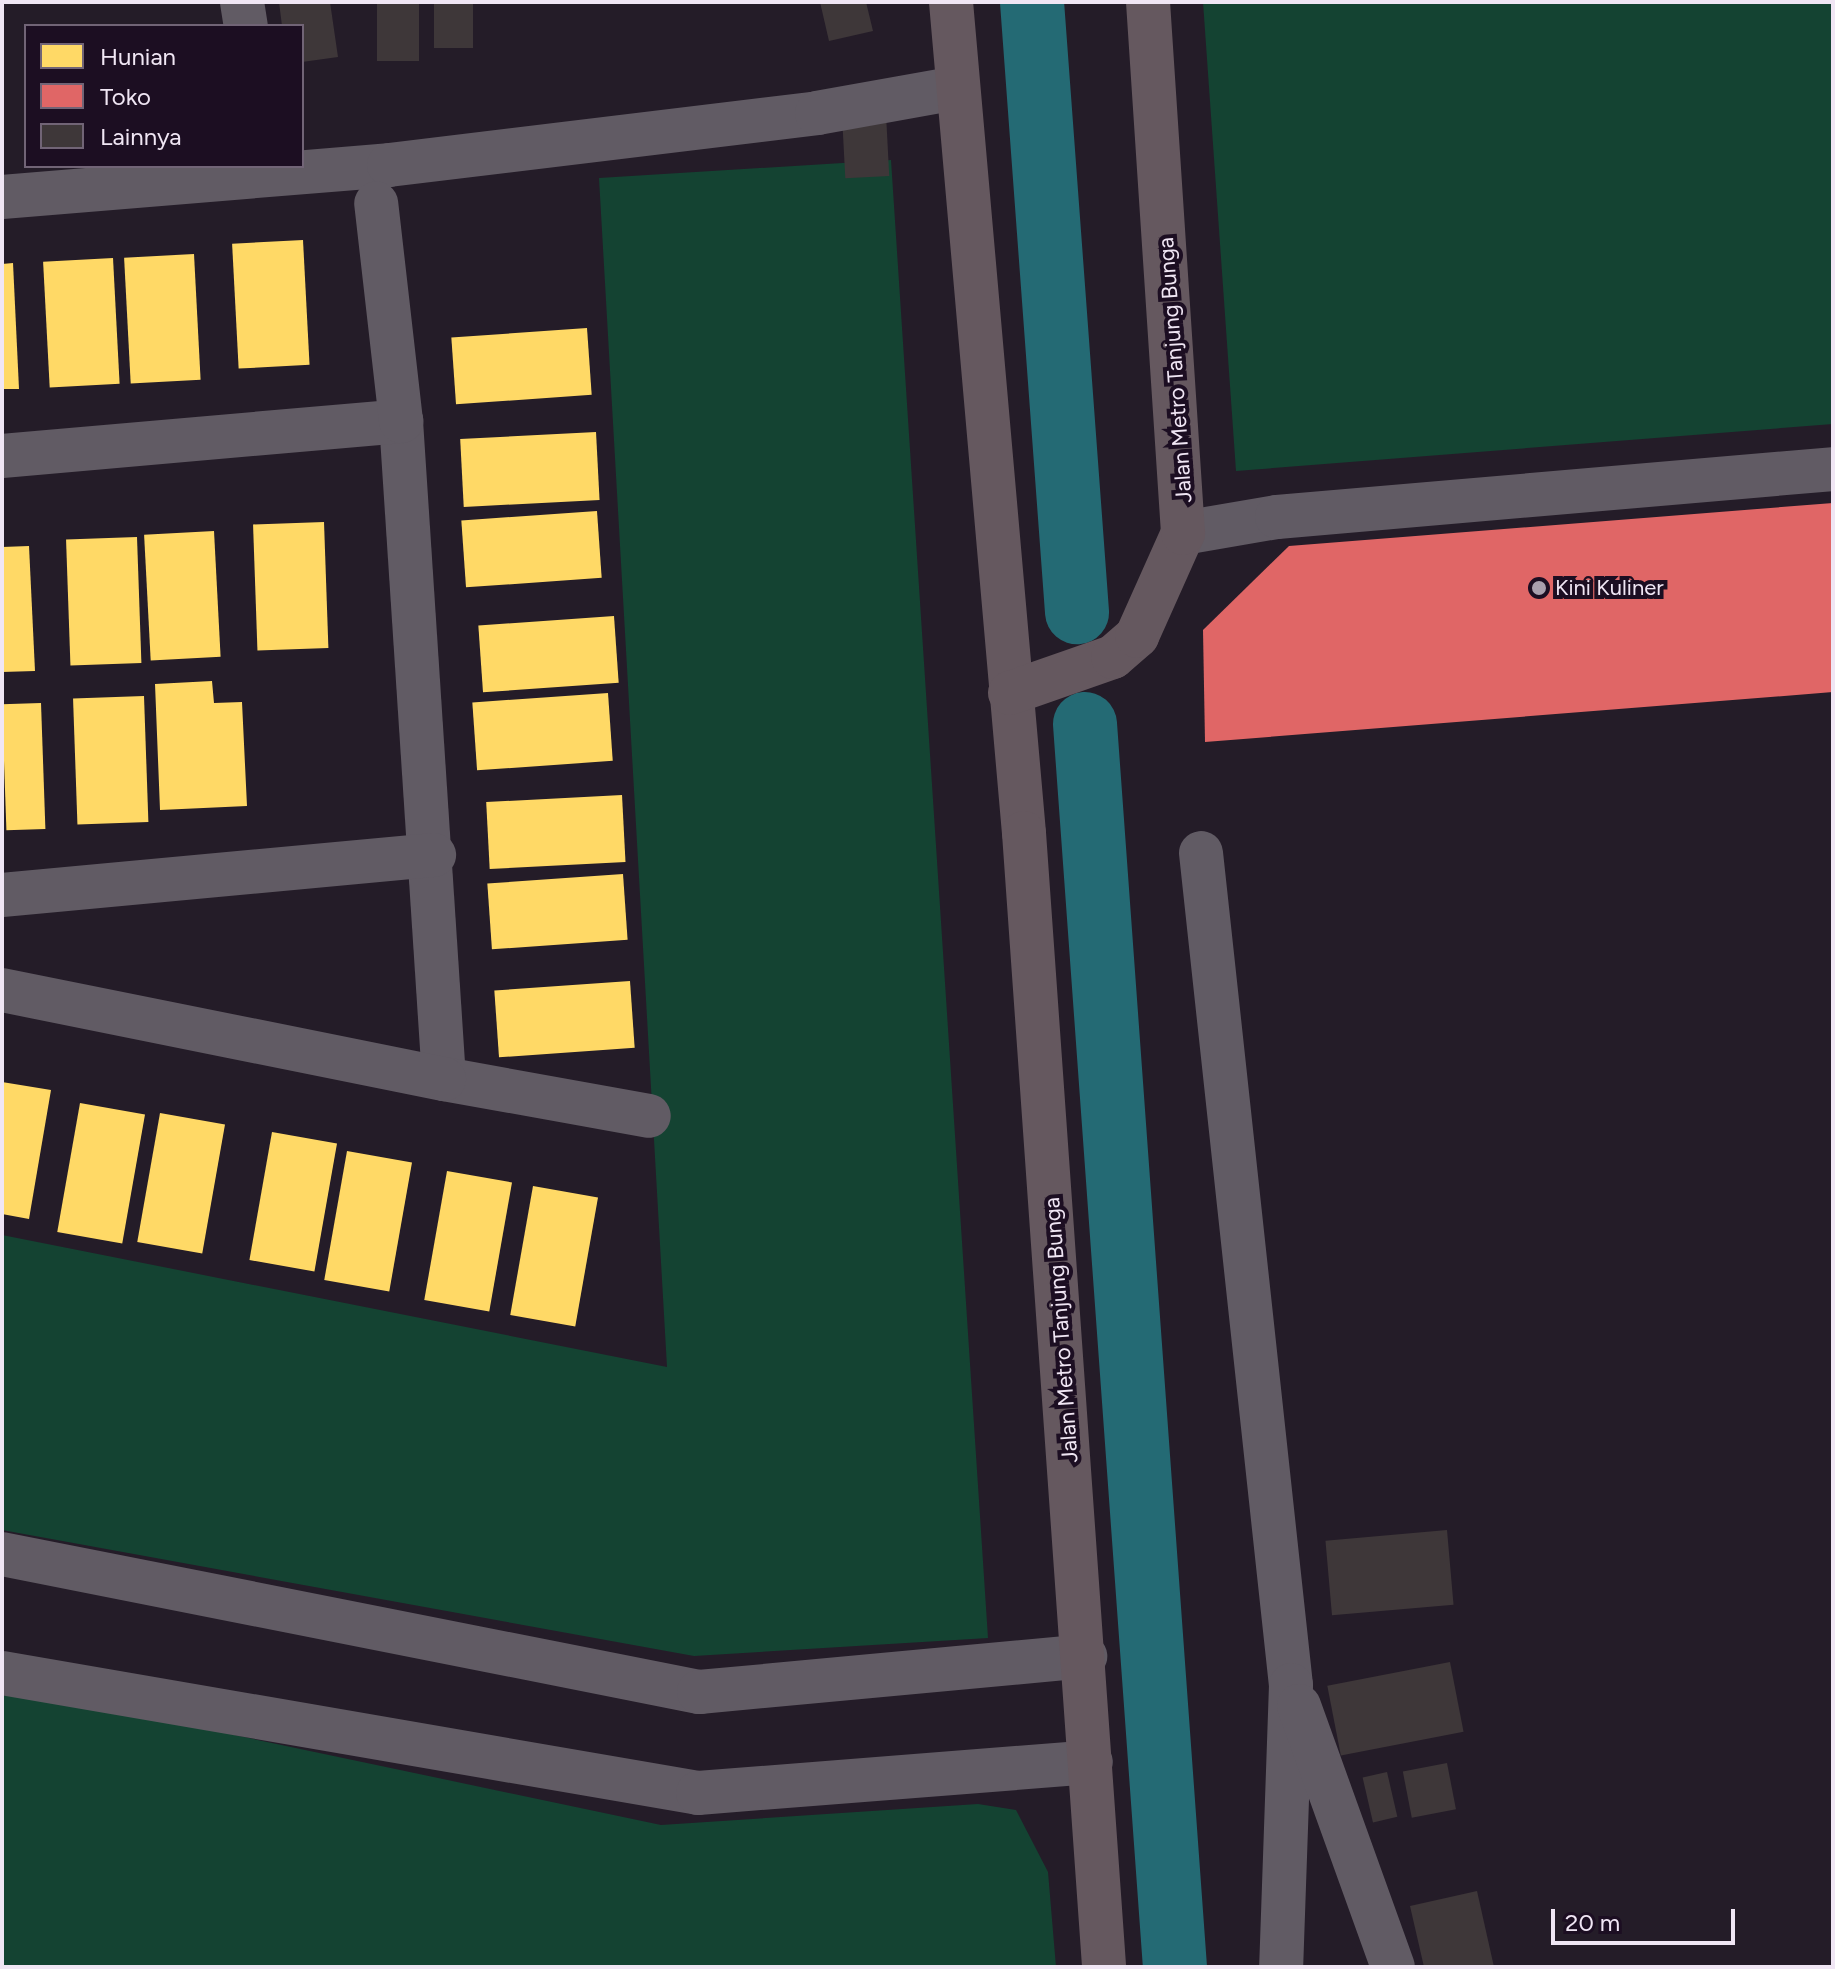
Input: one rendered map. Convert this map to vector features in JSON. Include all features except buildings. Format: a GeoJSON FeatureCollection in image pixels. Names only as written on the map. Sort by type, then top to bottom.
{"type":"FeatureCollection","features":[{"type":"Feature","properties":{"kind":"main road","name":"Jalan Metro Tanjung Bunga"},"geometry":{"type":"LineString","coordinates":[[951,2],[1010,693],[1085,1656],[1104,1967]]}},
{"type":"Feature","properties":{"kind":"main road","name":"Jalan Metro Tanjung Bunga"},"geometry":{"type":"LineString","coordinates":[[1010,693],[1113,657],[1137,636],[1183,533],[1148,2]]}},
{"type":"Feature","properties":{"kind":"street"},"geometry":{"type":"LineString","coordinates":[[242,2],[246,24]]}},
{"type":"Feature","properties":{"kind":"street"},"geometry":{"type":"LineString","coordinates":[[304,167],[817,113],[956,88]]}},
{"type":"Feature","properties":{"kind":"street"},"geometry":{"type":"LineString","coordinates":[[2,197],[274,170]]}},
{"type":"Feature","properties":{"kind":"street"},"geometry":{"type":"LineString","coordinates":[[376,203],[401,421],[434,855],[444,1079]]}},
{"type":"Feature","properties":{"kind":"street"},"geometry":{"type":"LineString","coordinates":[[2,456],[401,421]]}},
{"type":"Feature","properties":{"kind":"street"},"geometry":{"type":"LineString","coordinates":[[1183,533],[1277,517],[1833,469]]}},
{"type":"Feature","properties":{"kind":"street"},"geometry":{"type":"LineString","coordinates":[[1201,853],[1291,1685],[1281,1967]]}},
{"type":"Feature","properties":{"kind":"street"},"geometry":{"type":"LineString","coordinates":[[2,895],[434,855]]}},
{"type":"Feature","properties":{"kind":"street"},"geometry":{"type":"LineString","coordinates":[[2,990],[444,1079],[649,1116]]}},
{"type":"Feature","properties":{"kind":"street"},"geometry":{"type":"LineString","coordinates":[[2,1554],[699,1692],[1085,1656]]}},
{"type":"Feature","properties":{"kind":"street"},"geometry":{"type":"LineString","coordinates":[[2,1673],[698,1793],[1091,1762]]}},
{"type":"Feature","properties":{"kind":"street"},"geometry":{"type":"LineString","coordinates":[[1291,1685],[1393,1967]]}},
{"type":"Feature","properties":{"kind":"green space"},"geometry":{"type":"Polygon","coordinates":[[[1203,2],[1833,2],[1833,424],[1236,471],[1203,2]]]}},
{"type":"Feature","properties":{"kind":"green space"},"geometry":{"type":"Polygon","coordinates":[[[891,160],[988,1638],[694,1656],[2,1530],[2,1235],[667,1367],[599,178],[891,160]]]}},
{"type":"Feature","properties":{"kind":"green space"},"geometry":{"type":"Polygon","coordinates":[[[2,1686],[661,1825],[978,1804],[1016,1810],[1048,1872],[1056,1967],[2,1967],[2,1686]]]}},
{"type":"Feature","properties":{"kind":"waterway"},"geometry":{"type":"LineString","coordinates":[[1032,2],[1077,612]]}},
{"type":"Feature","properties":{"kind":"waterway"},"geometry":{"type":"LineString","coordinates":[[1085,724],[1175,1967]]}},
{"type":"Feature","properties":{"kind":"place","name":"Kini Kuliner"},"geometry":{"type":"Point","coordinates":[1539,588]}}]}
